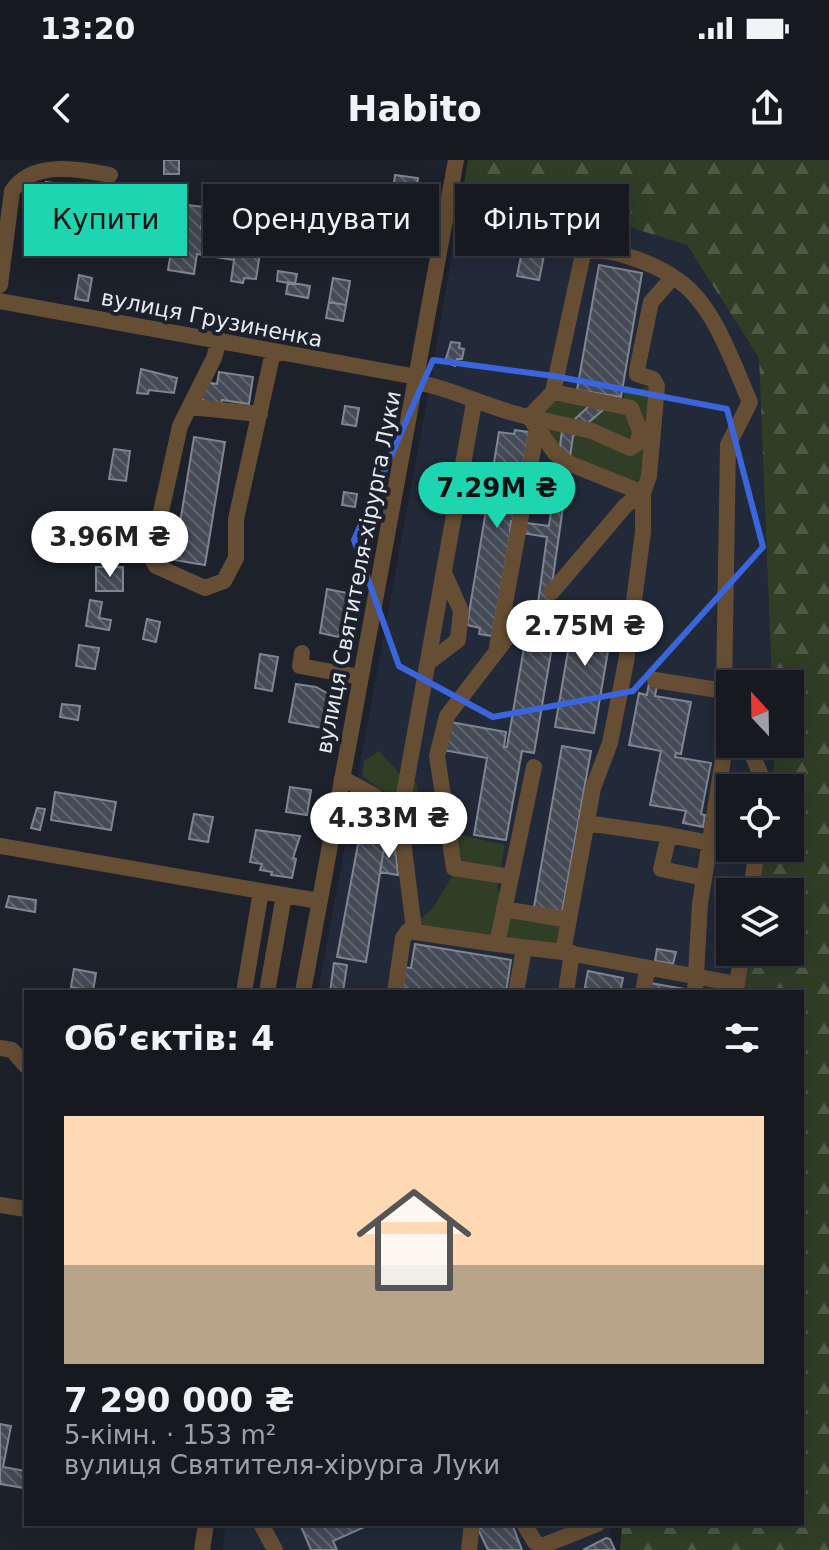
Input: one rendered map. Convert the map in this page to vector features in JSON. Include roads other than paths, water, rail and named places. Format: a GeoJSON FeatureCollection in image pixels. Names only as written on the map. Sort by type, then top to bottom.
{"type":"FeatureCollection","features":[{"type":"Feature","properties":{"kind":"street","name":"вулиця Святителя-хірурга Луки"},"geometry":{"type":"LineString","coordinates":[[303,990],[456,160]]}},
{"type":"Feature","properties":{"kind":"street"},"geometry":{"type":"LineString","coordinates":[[0,285],[12,191],[17,184],[37,173],[69,166],[110,175]]}},
{"type":"Feature","properties":{"kind":"street"},"geometry":{"type":"LineString","coordinates":[[511,877],[454,868],[437,756],[447,716],[497,649],[533,422],[553,392],[583,254],[590,250],[632,257],[661,268],[688,286],[717,330],[750,402],[728,445],[727,670]]}},
{"type":"Feature","properties":{"kind":"street"},"geometry":{"type":"LineString","coordinates":[[566,990],[569,920],[593,788],[610,743],[626,662],[643,532],[643,493],[649,476],[657,386],[653,379],[637,374],[637,370],[651,302],[673,277]]}},
{"type":"Feature","properties":{"kind":"street","name":"вулиця Грузиненка"},"geometry":{"type":"LineString","coordinates":[[0,301],[219,339],[416,380],[533,422],[592,431],[630,448],[638,443],[640,431],[631,408],[553,392]]}},
{"type":"Feature","properties":{"kind":"street"},"geometry":{"type":"LineString","coordinates":[[219,339],[180,426],[151,557],[156,566],[205,588],[224,581],[236,558],[236,519],[273,352]]}},
{"type":"Feature","properties":{"kind":"street"},"geometry":{"type":"LineString","coordinates":[[414,929],[400,817],[474,403]]}},
{"type":"Feature","properties":{"kind":"street"},"geometry":{"type":"LineString","coordinates":[[190,407],[260,414]]}},
{"type":"Feature","properties":{"kind":"street"},"geometry":{"type":"LineString","coordinates":[[533,422],[555,453],[568,463],[643,493]]}},
{"type":"Feature","properties":{"kind":"street"},"geometry":{"type":"LineString","coordinates":[[552,592],[626,505],[643,493]]}},
{"type":"Feature","properties":{"kind":"street"},"geometry":{"type":"LineString","coordinates":[[428,663],[458,640],[461,611],[445,574]]}},
{"type":"Feature","properties":{"kind":"street"},"geometry":{"type":"LineString","coordinates":[[302,653],[300,666],[360,677]]}},
{"type":"Feature","properties":{"kind":"street"},"geometry":{"type":"LineString","coordinates":[[655,680],[716,695]]}},
{"type":"Feature","properties":{"kind":"street"},"geometry":{"type":"LineString","coordinates":[[695,985],[704,878],[723,758]]}},
{"type":"Feature","properties":{"kind":"street"},"geometry":{"type":"LineString","coordinates":[[497,944],[534,767]]}},
{"type":"Feature","properties":{"kind":"street"},"geometry":{"type":"LineString","coordinates":[[342,778],[375,796],[377,815]]}},
{"type":"Feature","properties":{"kind":"street"},"geometry":{"type":"LineString","coordinates":[[586,823],[716,844]]}},
{"type":"Feature","properties":{"kind":"street"},"geometry":{"type":"LineString","coordinates":[[669,835],[661,869],[704,878]]}},
{"type":"Feature","properties":{"kind":"street"},"geometry":{"type":"LineString","coordinates":[[0,846],[319,901]]}},
{"type":"Feature","properties":{"kind":"street"},"geometry":{"type":"LineString","coordinates":[[244,990],[261,891]]}},
{"type":"Feature","properties":{"kind":"street"},"geometry":{"type":"LineString","coordinates":[[267,990],[284,895]]}},
{"type":"Feature","properties":{"kind":"street"},"geometry":{"type":"LineString","coordinates":[[504,909],[569,920]]}},
{"type":"Feature","properties":{"kind":"street"},"geometry":{"type":"LineString","coordinates":[[395,990],[403,938],[414,929],[524,949],[568,952],[647,970],[695,985],[737,984],[740,966]]}},
{"type":"Feature","properties":{"kind":"street"},"geometry":{"type":"LineString","coordinates":[[516,990],[524,949]]}},
{"type":"Feature","properties":{"kind":"street"},"geometry":{"type":"LineString","coordinates":[[643,990],[647,970]]}},
{"type":"Feature","properties":{"kind":"street"},"geometry":{"type":"LineString","coordinates":[[0,1048],[12,1050],[24,1064]]}},
{"type":"Feature","properties":{"kind":"street"},"geometry":{"type":"LineString","coordinates":[[0,1205],[24,1209]]}},
{"type":"Feature","properties":{"kind":"street"},"geometry":{"type":"LineString","coordinates":[[202,1550],[206,1526]]}},
{"type":"Feature","properties":{"kind":"street"},"geometry":{"type":"LineString","coordinates":[[262,1526],[275,1550]]}},
{"type":"Feature","properties":{"kind":"street"},"geometry":{"type":"LineString","coordinates":[[469,1550],[472,1526]]}},
{"type":"Feature","properties":{"kind":"street"},"geometry":{"type":"LineString","coordinates":[[525,1526],[535,1542],[542,1546],[592,1526]]}}]}
